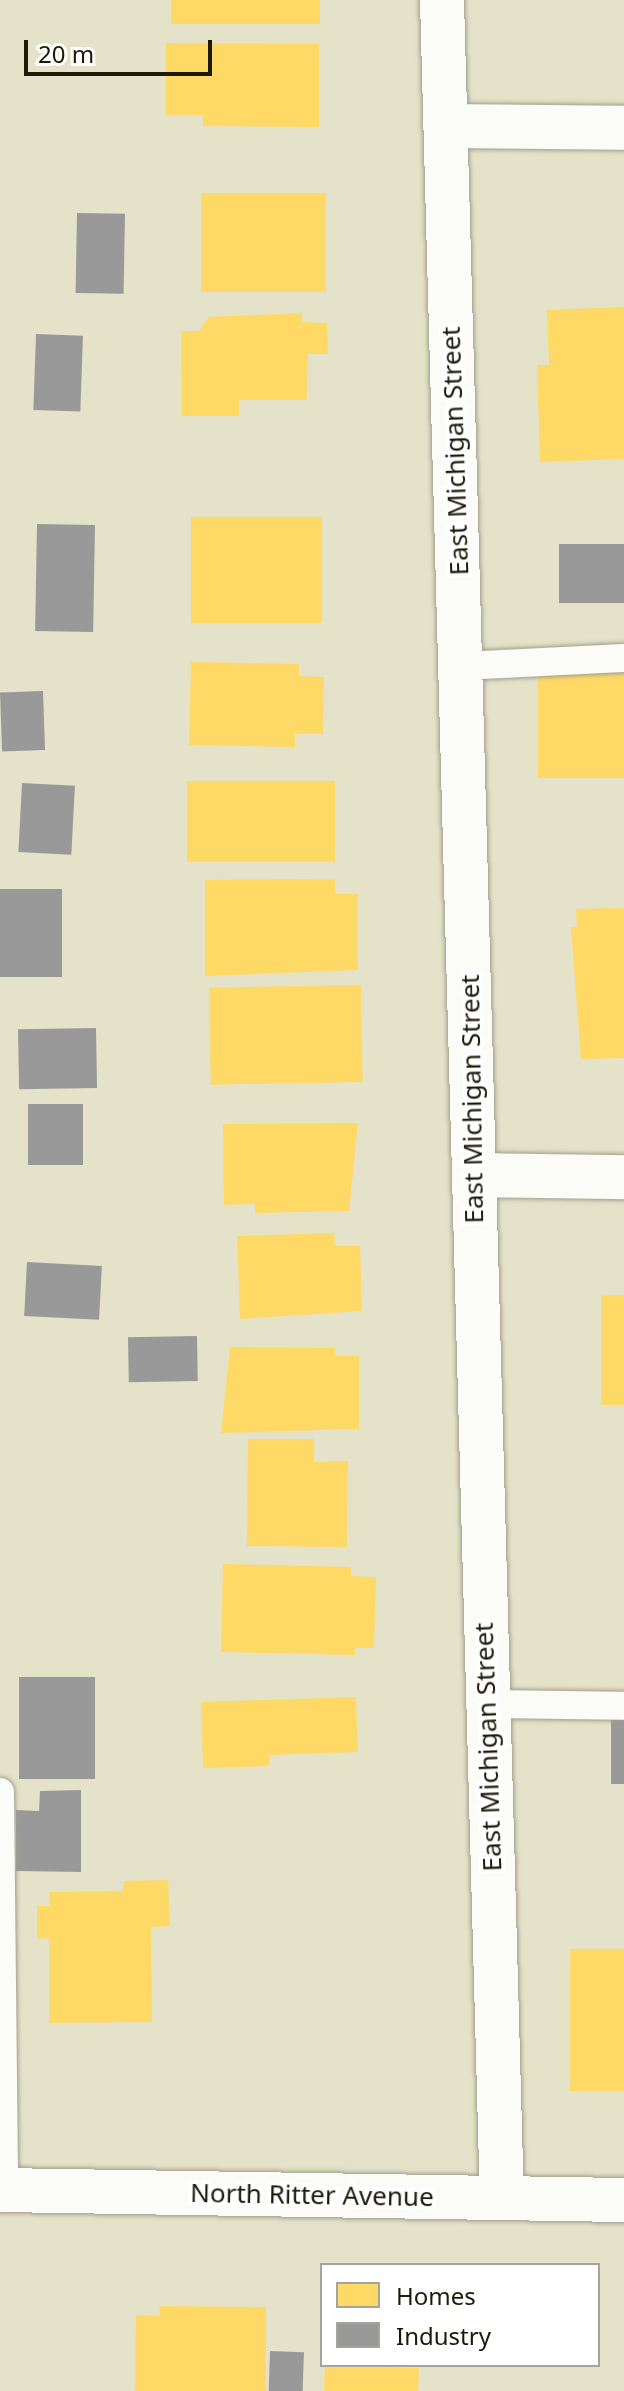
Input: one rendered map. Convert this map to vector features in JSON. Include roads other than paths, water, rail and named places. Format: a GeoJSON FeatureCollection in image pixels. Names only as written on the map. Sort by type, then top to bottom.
{"type":"FeatureCollection","features":[{"type":"Feature","properties":{"kind":"street","name":"East Michigan Street"},"geometry":{"type":"LineString","coordinates":[[442,0],[486,1704],[502,2198]]}},
{"type":"Feature","properties":{"kind":"street"},"geometry":{"type":"LineString","coordinates":[[446,126],[624,128]]}},
{"type":"Feature","properties":{"kind":"street"},"geometry":{"type":"LineString","coordinates":[[474,1175],[624,1177]]}},
{"type":"Feature","properties":{"kind":"street","name":"North Ritter Avenue"},"geometry":{"type":"LineString","coordinates":[[2,2190],[624,2200]]}},
{"type":"Feature","properties":{"kind":"lane"},"geometry":{"type":"LineString","coordinates":[[461,666],[624,658]]}},
{"type":"Feature","properties":{"kind":"lane"},"geometry":{"type":"LineString","coordinates":[[486,1704],[624,1706]]}},
{"type":"Feature","properties":{"kind":"lane"},"geometry":{"type":"LineString","coordinates":[[0,1792],[2,2190]]}}]}
